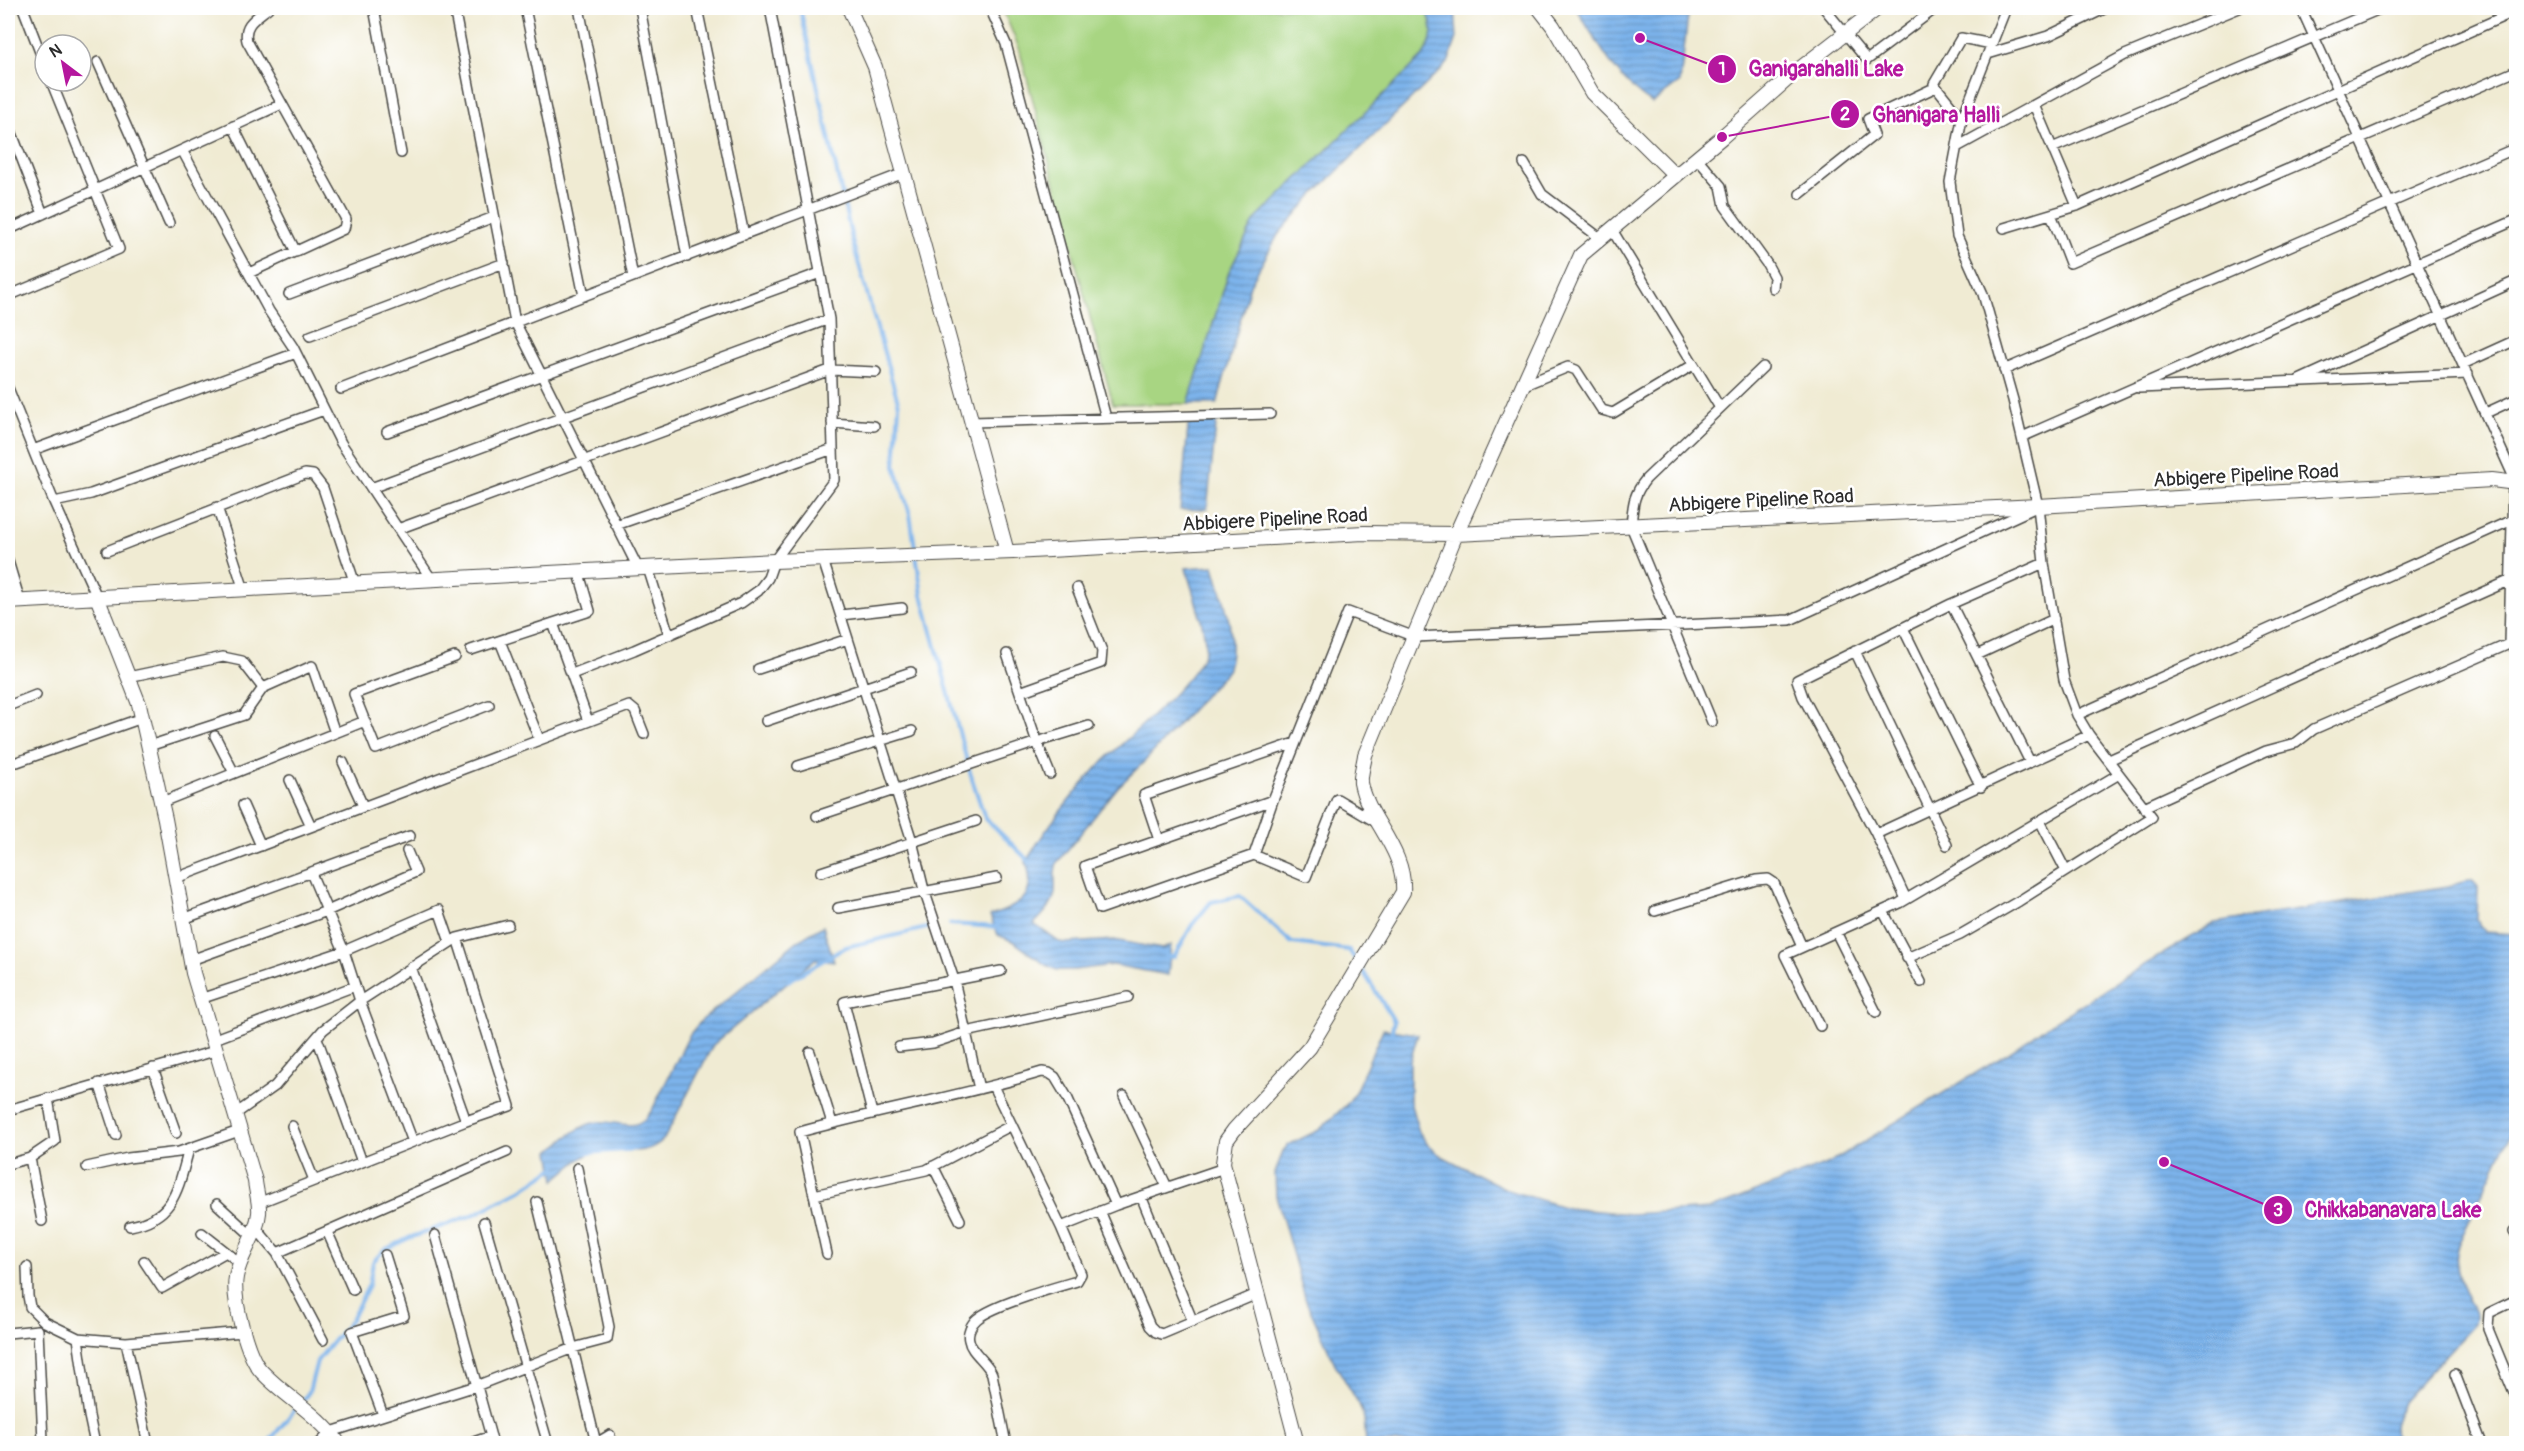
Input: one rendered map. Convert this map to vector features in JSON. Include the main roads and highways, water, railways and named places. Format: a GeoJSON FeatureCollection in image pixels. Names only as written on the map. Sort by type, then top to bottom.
{"type":"FeatureCollection","features":[{"type":"Feature","properties":{"kind":"water"},"geometry":{"type":"Polygon","coordinates":[[[1425,8],[1455,8],[1457,38],[1448,63],[1312,196],[1278,235],[1250,285],[1217,404],[1188,404],[1229,272],[1255,220],[1423,56],[1432,32],[1425,8]]]}},
{"type":"Feature","properties":{"kind":"water"},"geometry":{"type":"Polygon","coordinates":[[[1576,8],[1689,8],[1680,82],[1652,103],[1628,84],[1618,72],[1576,8]]]}},
{"type":"Feature","properties":{"kind":"water"},"geometry":{"type":"Polygon","coordinates":[[[1217,416],[1207,509],[1180,510],[1189,418],[1217,416]]]}},
{"type":"Feature","properties":{"kind":"water"},"geometry":{"type":"Polygon","coordinates":[[[1214,566],[1231,631],[1227,671],[1145,761],[1118,787],[1057,863],[1054,897],[1034,924],[1059,942],[1114,940],[1162,949],[1171,945],[1168,975],[1113,965],[1057,970],[1046,965],[1014,942],[998,935],[990,916],[1010,908],[1024,898],[1030,883],[1026,862],[1058,814],[1095,770],[1174,694],[1200,662],[1205,649],[1204,632],[1186,568],[1214,566]]]}},
{"type":"Feature","properties":{"kind":"water"},"geometry":{"type":"Polygon","coordinates":[[[2472,880],[2478,887],[2477,919],[2485,932],[2516,934],[2516,1122],[2457,1247],[2456,1261],[2459,1275],[2474,1312],[2474,1324],[2402,1402],[2394,1425],[2395,1443],[1366,1443],[1364,1418],[1359,1404],[1335,1364],[1306,1301],[1276,1196],[1275,1173],[1283,1151],[1288,1145],[1319,1130],[1348,1103],[1383,1029],[1418,1034],[1410,1061],[1410,1102],[1419,1132],[1428,1145],[1440,1155],[1508,1190],[1567,1208],[1630,1214],[1711,1209],[1829,1163],[2215,923],[2448,886],[2472,880]]]}},
{"type":"Feature","properties":{"kind":"water"},"geometry":{"type":"Polygon","coordinates":[[[823,926],[834,961],[815,959],[713,1045],[664,1139],[656,1146],[640,1151],[606,1149],[591,1153],[574,1163],[555,1180],[550,1151],[587,1125],[610,1122],[632,1125],[646,1118],[690,1034],[701,1021],[796,942],[823,926]]]}},
{"type":"Feature","properties":{"kind":"waterway"},"geometry":{"type":"LineString","coordinates":[[800,8],[853,244],[899,405],[895,466],[910,514],[922,595],[971,776],[985,818],[1029,861]]}},
{"type":"Feature","properties":{"kind":"waterway"},"geometry":{"type":"LineString","coordinates":[[1165,956],[1174,957],[1192,925],[1211,902],[1240,896],[1292,943],[1349,950],[1357,962]]}},
{"type":"Feature","properties":{"kind":"waterway"},"geometry":{"type":"LineString","coordinates":[[950,924],[998,927]]}},
{"type":"Feature","properties":{"kind":"waterway"},"geometry":{"type":"LineString","coordinates":[[788,981],[846,947],[931,927]]}},
{"type":"Feature","properties":{"kind":"waterway"},"geometry":{"type":"LineString","coordinates":[[1361,968],[1394,1021],[1391,1035]]}},
{"type":"Feature","properties":{"kind":"waterway"},"geometry":{"type":"LineString","coordinates":[[586,1153],[635,1149]]}},
{"type":"Feature","properties":{"kind":"waterway"},"geometry":{"type":"LineString","coordinates":[[302,1401],[309,1392],[317,1361],[350,1321],[369,1285],[373,1262],[384,1250],[409,1238],[473,1215],[519,1191],[556,1167]]}},
{"type":"Feature","properties":{"kind":"waterway"},"geometry":{"type":"LineString","coordinates":[[267,1444],[297,1407]]}},
{"type":"Feature","properties":{"kind":"place","name":"Ganigarahalli Lake"},"geometry":{"type":"Point","coordinates":[1640,38]}},
{"type":"Feature","properties":{"kind":"place","name":"Ghanigara Halli"},"geometry":{"type":"Point","coordinates":[1722,137]}},
{"type":"Feature","properties":{"kind":"place","name":"Chikkabanavara Lake"},"geometry":{"type":"Point","coordinates":[2164,1162]}}]}
